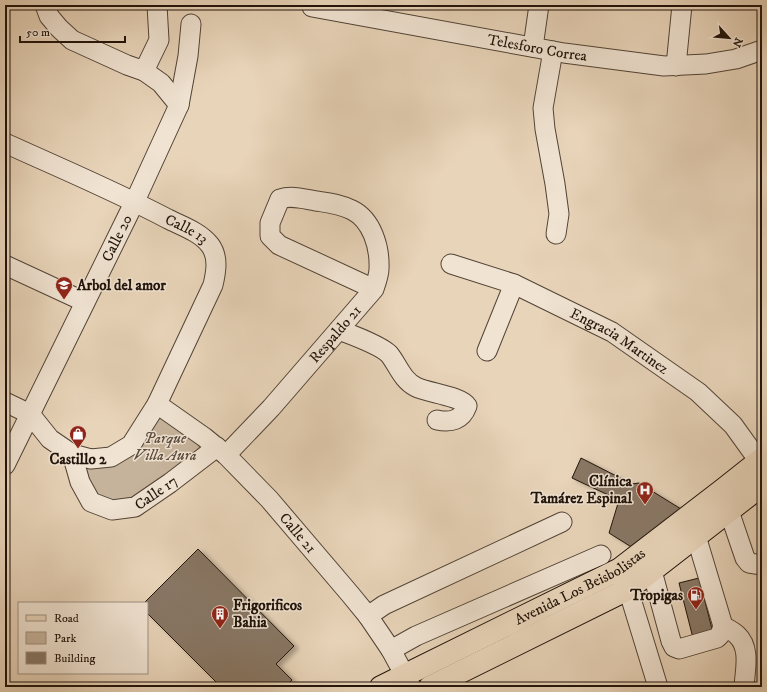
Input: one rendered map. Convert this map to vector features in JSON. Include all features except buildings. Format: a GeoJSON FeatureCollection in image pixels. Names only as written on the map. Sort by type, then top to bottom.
{"type":"FeatureCollection","features":[{"type":"Feature","properties":{"kind":"main road","name":"Avenida Los Beisbolistas"},"geometry":{"type":"LineString","coordinates":[[381,687],[407,681],[618,570],[724,490],[760,460]]}},
{"type":"Feature","properties":{"kind":"main road","name":"Avenida Los Beisbolistas"},"geometry":{"type":"LineString","coordinates":[[430,687],[628,590],[762,485]]}},
{"type":"Feature","properties":{"kind":"street"},"geometry":{"type":"LineString","coordinates":[[45,5],[49,16],[72,40],[127,65],[144,71],[161,83],[179,105]]}},
{"type":"Feature","properties":{"kind":"street"},"geometry":{"type":"LineString","coordinates":[[532,47],[539,5]]}},
{"type":"Feature","properties":{"kind":"street"},"geometry":{"type":"LineString","coordinates":[[676,66],[682,5]]}},
{"type":"Feature","properties":{"kind":"street","name":"Telesforo Correa"},"geometry":{"type":"LineString","coordinates":[[312,7],[553,51],[664,66],[706,64],[736,59],[762,50]]}},
{"type":"Feature","properties":{"kind":"street"},"geometry":{"type":"LineString","coordinates":[[144,71],[158,40],[157,8]]}},
{"type":"Feature","properties":{"kind":"street","name":"Calle 20"},"geometry":{"type":"LineString","coordinates":[[5,465],[135,201],[179,105],[188,56],[191,24]]}},
{"type":"Feature","properties":{"kind":"street"},"geometry":{"type":"LineString","coordinates":[[553,51],[544,108],[545,129],[556,184],[559,214],[556,234]]}},
{"type":"Feature","properties":{"kind":"street","name":"Calle 13"},"geometry":{"type":"LineString","coordinates":[[5,143],[135,201],[201,236],[210,245],[216,258],[216,272],[213,286],[157,404]]}},
{"type":"Feature","properties":{"kind":"street","name":"Respaldo 21"},"geometry":{"type":"LineString","coordinates":[[222,451],[270,408],[339,330],[374,289],[379,270],[378,253],[373,235],[364,220],[353,211],[338,204],[288,196],[280,200],[270,223],[270,236],[279,245],[374,289]]}},
{"type":"Feature","properties":{"kind":"street","name":"Engracia Martinez"},"geometry":{"type":"LineString","coordinates":[[451,264],[514,284],[612,332],[698,392],[733,425],[760,460]]}},
{"type":"Feature","properties":{"kind":"street"},"geometry":{"type":"LineString","coordinates":[[5,265],[85,302]]}},
{"type":"Feature","properties":{"kind":"street"},"geometry":{"type":"LineString","coordinates":[[486,351],[514,284]]}},
{"type":"Feature","properties":{"kind":"street"},"geometry":{"type":"LineString","coordinates":[[339,330],[378,347],[388,354],[406,381],[414,386],[426,391],[461,400],[467,406],[464,413],[459,418],[445,422],[437,420]]}},
{"type":"Feature","properties":{"kind":"street"},"geometry":{"type":"LineString","coordinates":[[5,402],[30,414],[50,439],[72,454],[92,460],[111,457],[131,445],[157,404]]}},
{"type":"Feature","properties":{"kind":"street","name":"Calle 21"},"geometry":{"type":"LineString","coordinates":[[157,404],[222,451],[269,499],[368,616],[391,650],[407,681]]}},
{"type":"Feature","properties":{"kind":"street","name":"Calle 17"},"geometry":{"type":"LineString","coordinates":[[72,454],[80,482],[91,502],[112,510],[135,507],[170,483],[222,451]]}},
{"type":"Feature","properties":{"kind":"street"},"geometry":{"type":"LineString","coordinates":[[729,511],[745,558],[749,563],[762,565]]}},
{"type":"Feature","properties":{"kind":"street"},"geometry":{"type":"LineString","coordinates":[[368,616],[384,605],[562,522]]}},
{"type":"Feature","properties":{"kind":"street"},"geometry":{"type":"LineString","coordinates":[[652,571],[671,642],[674,647],[678,649],[684,648],[717,638],[720,635],[723,626],[696,536]]}},
{"type":"Feature","properties":{"kind":"street"},"geometry":{"type":"LineString","coordinates":[[391,650],[416,636],[601,555]]}},
{"type":"Feature","properties":{"kind":"street"},"geometry":{"type":"LineString","coordinates":[[618,570],[628,590],[658,687]]}},
{"type":"Feature","properties":{"kind":"street"},"geometry":{"type":"LineString","coordinates":[[723,626],[735,633],[741,639],[746,649],[744,687]]}},
{"type":"Feature","properties":{"kind":"green space","name":"Parque Villa Aura"},"geometry":{"type":"Polygon","coordinates":[[[155,410],[205,442],[162,482],[136,500],[124,504],[113,505],[96,498],[80,463],[110,464],[155,410]]]}},
{"type":"Feature","properties":{"kind":"place","name":"Arbol del amor"},"geometry":{"type":"Point","coordinates":[64,300]}},
{"type":"Feature","properties":{"kind":"place","name":"Castillo 2"},"geometry":{"type":"Point","coordinates":[78,449]}},
{"type":"Feature","properties":{"kind":"place","name":"Clínica Tamárez Espinal"},"geometry":{"type":"Point","coordinates":[645,505]}},
{"type":"Feature","properties":{"kind":"place","name":"Tropigas"},"geometry":{"type":"Point","coordinates":[696,610]}},
{"type":"Feature","properties":{"kind":"place","name":"Frigorificos Bahia"},"geometry":{"type":"Point","coordinates":[220,629]}}]}
